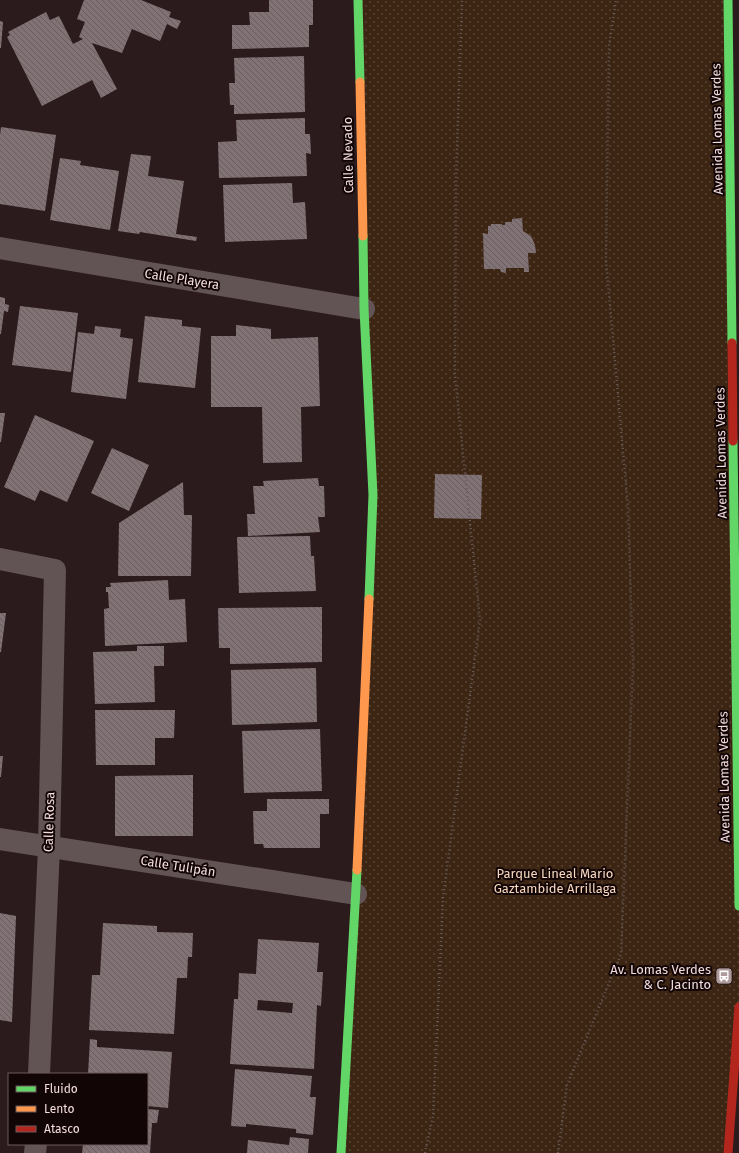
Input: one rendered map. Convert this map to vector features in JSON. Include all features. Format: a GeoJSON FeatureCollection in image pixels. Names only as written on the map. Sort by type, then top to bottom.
{"type":"FeatureCollection","features":[{"type":"Feature","properties":{"kind":"street","name":"Calle Nevado"},"geometry":{"type":"LineString","coordinates":[[341,1153],[356,894],[373,495],[364,309],[358,0]]}},
{"type":"Feature","properties":{"kind":"street","name":"Avenida Lomas Verdes"},"geometry":{"type":"LineString","coordinates":[[728,0],[739,906]]}},
{"type":"Feature","properties":{"kind":"street","name":"Calle Playera"},"geometry":{"type":"LineString","coordinates":[[0,248],[364,309]]}},
{"type":"Feature","properties":{"kind":"street","name":"Calle Rosa"},"geometry":{"type":"LineString","coordinates":[[0,559],[55,570],[49,847],[39,1073]]}},
{"type":"Feature","properties":{"kind":"street","name":"Calle Tulipán"},"geometry":{"type":"LineString","coordinates":[[0,839],[356,894]]}},
{"type":"Feature","properties":{"kind":"street"},"geometry":{"type":"LineString","coordinates":[[728,1153],[739,1008]]}},
{"type":"Feature","properties":{"kind":"path"},"geometry":{"type":"LineString","coordinates":[[425,1153],[433,1116],[443,898],[480,620],[455,375],[456,176],[462,0]]}},
{"type":"Feature","properties":{"kind":"path"},"geometry":{"type":"LineString","coordinates":[[558,1153],[567,1085],[621,954],[633,665],[628,507],[606,261],[609,46],[616,0]]}},
{"type":"Feature","properties":{"kind":"green space","name":"Parque Lineal Mario Gaztambide Arrillaga"},"geometry":{"type":"Polygon","coordinates":[[[358,0],[728,0],[739,1007],[728,1153],[341,1153],[373,495],[358,0]]]}},
{"type":"Feature","properties":{"kind":"building"},"geometry":{"type":"Polygon","coordinates":[[[84,0],[141,0],[171,12],[169,17],[181,21],[177,29],[167,24],[160,41],[132,29],[122,53],[92,43],[117,89],[101,98],[92,80],[42,106],[7,37],[10,35],[8,32],[46,12],[50,20],[59,16],[73,44],[83,39],[79,37],[85,22],[77,19],[84,0]]]}},
{"type":"Feature","properties":{"kind":"building"},"geometry":{"type":"Polygon","coordinates":[[[269,0],[313,0],[313,25],[309,25],[309,47],[232,49],[232,25],[250,25],[249,12],[269,12],[269,0]]]}},
{"type":"Feature","properties":{"kind":"building"},"geometry":{"type":"Polygon","coordinates":[[[0,21],[3,22],[1,48],[0,48],[0,21]]]}},
{"type":"Feature","properties":{"kind":"building"},"geometry":{"type":"Polygon","coordinates":[[[304,56],[305,112],[234,114],[234,105],[230,105],[229,83],[235,83],[234,58],[304,56]]]}},
{"type":"Feature","properties":{"kind":"building"},"geometry":{"type":"Polygon","coordinates":[[[305,118],[305,134],[310,134],[311,154],[306,153],[307,176],[219,178],[218,142],[237,141],[236,120],[305,118]]]}},
{"type":"Feature","properties":{"kind":"building"},"geometry":{"type":"Polygon","coordinates":[[[1,127],[56,135],[45,211],[0,204],[1,127]]]}},
{"type":"Feature","properties":{"kind":"building"},"geometry":{"type":"Polygon","coordinates":[[[131,154],[151,156],[148,176],[184,181],[176,234],[197,237],[196,241],[140,232],[139,234],[118,231],[131,154]]]}},
{"type":"Feature","properties":{"kind":"building"},"geometry":{"type":"Polygon","coordinates":[[[60,158],[81,161],[80,165],[119,171],[110,230],[50,220],[60,158]]]}},
{"type":"Feature","properties":{"kind":"building"},"geometry":{"type":"Polygon","coordinates":[[[292,183],[293,203],[305,202],[307,239],[225,242],[223,185],[292,183]]]}},
{"type":"Feature","properties":{"kind":"building"},"geometry":{"type":"Polygon","coordinates":[[[522,218],[523,231],[531,236],[535,245],[536,253],[528,253],[529,272],[524,272],[524,268],[506,268],[506,273],[501,272],[500,269],[484,269],[483,233],[488,234],[488,226],[491,226],[491,224],[505,225],[505,222],[512,222],[512,219],[522,218]]]}},
{"type":"Feature","properties":{"kind":"building"},"geometry":{"type":"Polygon","coordinates":[[[0,297],[5,298],[5,304],[9,305],[8,312],[4,311],[1,334],[0,334],[0,297]]]}},
{"type":"Feature","properties":{"kind":"building"},"geometry":{"type":"Polygon","coordinates":[[[20,306],[78,313],[71,372],[12,365],[20,306]]]}},
{"type":"Feature","properties":{"kind":"building"},"geometry":{"type":"Polygon","coordinates":[[[145,316],[182,320],[182,326],[201,328],[195,388],[138,382],[145,316]]]}},
{"type":"Feature","properties":{"kind":"building"},"geometry":{"type":"Polygon","coordinates":[[[236,325],[271,329],[271,339],[318,337],[320,406],[301,407],[302,462],[263,463],[262,407],[211,407],[211,336],[236,336],[236,325]]]}},
{"type":"Feature","properties":{"kind":"building"},"geometry":{"type":"Polygon","coordinates":[[[95,326],[121,329],[120,337],[133,339],[126,399],[71,392],[78,332],[94,334],[95,326]]]}},
{"type":"Feature","properties":{"kind":"building"},"geometry":{"type":"Polygon","coordinates":[[[0,413],[5,413],[1,442],[0,442],[0,413]]]}},
{"type":"Feature","properties":{"kind":"building"},"geometry":{"type":"Polygon","coordinates":[[[35,415],[94,441],[67,502],[40,490],[35,501],[4,487],[35,415]]]}},
{"type":"Feature","properties":{"kind":"building"},"geometry":{"type":"Polygon","coordinates":[[[112,448],[149,465],[129,511],[91,493],[112,448]]]}},
{"type":"Feature","properties":{"kind":"building"},"geometry":{"type":"Polygon","coordinates":[[[435,474],[482,475],[481,519],[434,518],[435,474]]]}},
{"type":"Feature","properties":{"kind":"building"},"geometry":{"type":"Polygon","coordinates":[[[318,478],[319,486],[324,486],[325,517],[318,517],[320,532],[248,536],[247,514],[255,514],[253,486],[264,486],[263,481],[318,478]]]}},
{"type":"Feature","properties":{"kind":"building"},"geometry":{"type":"Polygon","coordinates":[[[183,482],[184,515],[192,515],[191,576],[118,576],[119,523],[183,482]]]}},
{"type":"Feature","properties":{"kind":"building"},"geometry":{"type":"Polygon","coordinates":[[[310,536],[311,556],[314,556],[316,591],[239,593],[237,537],[310,536]]]}},
{"type":"Feature","properties":{"kind":"building"},"geometry":{"type":"Polygon","coordinates":[[[168,580],[169,600],[185,599],[187,642],[105,646],[104,609],[109,608],[108,592],[106,592],[106,587],[111,587],[110,583],[168,580]]]}},
{"type":"Feature","properties":{"kind":"building"},"geometry":{"type":"Polygon","coordinates":[[[322,607],[322,662],[230,664],[230,648],[219,648],[218,608],[322,607]]]}},
{"type":"Feature","properties":{"kind":"building"},"geometry":{"type":"Polygon","coordinates":[[[0,613],[6,613],[1,652],[0,652],[0,613]]]}},
{"type":"Feature","properties":{"kind":"building"},"geometry":{"type":"Polygon","coordinates":[[[137,646],[164,646],[164,666],[154,666],[155,702],[95,704],[93,652],[137,651],[137,646]]]}},
{"type":"Feature","properties":{"kind":"building"},"geometry":{"type":"Polygon","coordinates":[[[316,668],[317,722],[232,725],[231,670],[316,668]]]}},
{"type":"Feature","properties":{"kind":"building"},"geometry":{"type":"Polygon","coordinates":[[[95,710],[175,710],[174,738],[155,738],[155,765],[96,765],[95,710]]]}},
{"type":"Feature","properties":{"kind":"building"},"geometry":{"type":"Polygon","coordinates":[[[320,729],[322,791],[244,793],[242,731],[320,729]]]}},
{"type":"Feature","properties":{"kind":"building"},"geometry":{"type":"Polygon","coordinates":[[[0,756],[3,756],[1,777],[0,777],[0,756]]]}},
{"type":"Feature","properties":{"kind":"building"},"geometry":{"type":"Polygon","coordinates":[[[193,775],[193,836],[115,836],[115,776],[193,775]]]}},
{"type":"Feature","properties":{"kind":"building"},"geometry":{"type":"Polygon","coordinates":[[[267,799],[329,799],[329,814],[320,814],[320,848],[264,848],[263,844],[254,844],[253,811],[267,811],[267,799]]]}},
{"type":"Feature","properties":{"kind":"building"},"geometry":{"type":"Polygon","coordinates":[[[0,913],[16,916],[12,1022],[0,1020],[0,913]]]}},
{"type":"Feature","properties":{"kind":"building"},"geometry":{"type":"Polygon","coordinates":[[[103,923],[157,926],[157,932],[193,933],[192,957],[188,957],[187,978],[177,978],[174,1034],[89,1030],[92,975],[100,975],[103,923]]]}},
{"type":"Feature","properties":{"kind":"building"},"geometry":{"type":"Polygon","coordinates":[[[258,939],[319,943],[317,972],[323,972],[321,1006],[317,1005],[314,1069],[230,1064],[234,999],[238,999],[239,973],[256,974],[258,939]],[[258,1000],[257,1010],[292,1013],[293,1003],[258,1000]]]}},
{"type":"Feature","properties":{"kind":"building"},"geometry":{"type":"Polygon","coordinates":[[[90,1039],[97,1040],[97,1047],[172,1052],[168,1108],[148,1106],[148,1073],[88,1073],[90,1039]]]}},
{"type":"Feature","properties":{"kind":"building"},"geometry":{"type":"Polygon","coordinates":[[[235,1069],[312,1076],[310,1097],[316,1097],[313,1135],[296,1133],[296,1129],[246,1124],[246,1127],[231,1126],[235,1069]]]}},
{"type":"Feature","properties":{"kind":"building"},"geometry":{"type":"Polygon","coordinates":[[[148,1109],[159,1110],[157,1123],[152,1123],[150,1153],[82,1153],[83,1145],[148,1145],[148,1109]]]}},
{"type":"Feature","properties":{"kind":"building"},"geometry":{"type":"Polygon","coordinates":[[[290,1137],[309,1139],[308,1153],[247,1153],[248,1140],[289,1145],[290,1137]]]}},
{"type":"Feature","properties":{"kind":"traffic: fast"},"geometry":{"type":"LineString","coordinates":[[358,0],[360,82]]}},
{"type":"Feature","properties":{"kind":"traffic: fast"},"geometry":{"type":"LineString","coordinates":[[728,0],[732,343]]}},
{"type":"Feature","properties":{"kind":"traffic: fast"},"geometry":{"type":"LineString","coordinates":[[363,236],[364,309],[373,495],[369,599]]}},
{"type":"Feature","properties":{"kind":"traffic: fast"},"geometry":{"type":"LineString","coordinates":[[733,441],[739,906]]}},
{"type":"Feature","properties":{"kind":"traffic: fast"},"geometry":{"type":"LineString","coordinates":[[341,1153],[357,870]]}},
{"type":"Feature","properties":{"kind":"traffic: slow"},"geometry":{"type":"LineString","coordinates":[[360,82],[363,236]]}},
{"type":"Feature","properties":{"kind":"traffic: slow"},"geometry":{"type":"LineString","coordinates":[[357,870],[369,599]]}},
{"type":"Feature","properties":{"kind":"traffic: jam"},"geometry":{"type":"LineString","coordinates":[[732,343],[733,441]]}},
{"type":"Feature","properties":{"kind":"traffic: jam"},"geometry":{"type":"LineString","coordinates":[[728,1153],[739,1007]]}},
{"type":"Feature","properties":{"kind":"place","name":"Av. Lomas Verdes & C. Jacinto"},"geometry":{"type":"Point","coordinates":[724,976]}}]}
